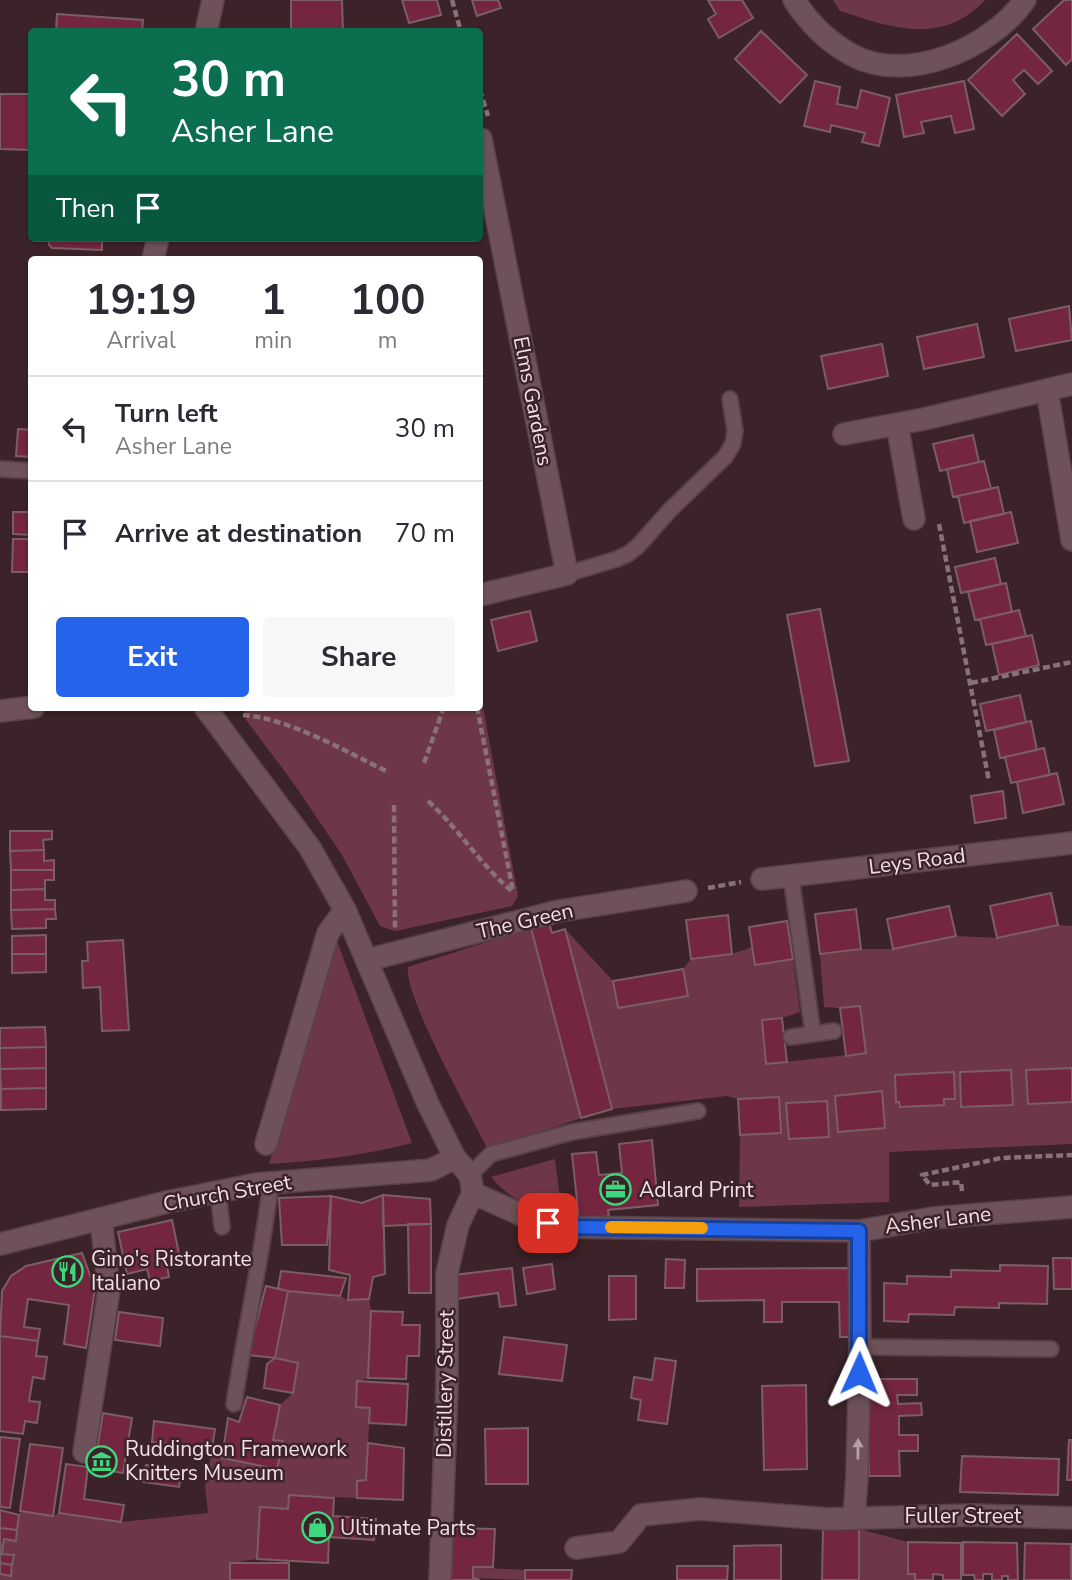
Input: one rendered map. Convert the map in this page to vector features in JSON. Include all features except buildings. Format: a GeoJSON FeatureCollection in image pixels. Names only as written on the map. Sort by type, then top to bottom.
{"type":"FeatureCollection","features":[{"type":"Feature","properties":{"kind":"street"},"geometry":{"type":"LineString","coordinates":[[207,28],[214,0]]}},
{"type":"Feature","properties":{"kind":"street"},"geometry":{"type":"LineString","coordinates":[[794,0],[807,19],[824,36],[854,56],[877,63],[908,65],[961,52],[987,38],[1018,10],[1025,0]]}},
{"type":"Feature","properties":{"kind":"street","name":"Elms Gardens"},"geometry":{"type":"LineString","coordinates":[[483,149],[567,574]]}},
{"type":"Feature","properties":{"kind":"street"},"geometry":{"type":"LineString","coordinates":[[844,434],[1072,384]]}},
{"type":"Feature","properties":{"kind":"street"},"geometry":{"type":"LineString","coordinates":[[1047,390],[1072,540]]}},
{"type":"Feature","properties":{"kind":"street"},"geometry":{"type":"LineString","coordinates":[[897,424],[914,519]]}},
{"type":"Feature","properties":{"kind":"street"},"geometry":{"type":"LineString","coordinates":[[483,594],[567,574]]}},
{"type":"Feature","properties":{"kind":"street"},"geometry":{"type":"LineString","coordinates":[[0,711],[28,708]]}},
{"type":"Feature","properties":{"kind":"street"},"geometry":{"type":"LineString","coordinates":[[208,711],[310,848],[345,911],[428,1104],[472,1184]]}},
{"type":"Feature","properties":{"kind":"street","name":"Leys Road"},"geometry":{"type":"LineString","coordinates":[[762,879],[1072,843]]}},
{"type":"Feature","properties":{"kind":"street","name":"The Green"},"geometry":{"type":"LineString","coordinates":[[367,960],[545,915],[686,891]]}},
{"type":"Feature","properties":{"kind":"street"},"geometry":{"type":"LineString","coordinates":[[266,1144],[328,933],[345,911]]}},
{"type":"Feature","properties":{"kind":"street","name":"Church Street"},"geometry":{"type":"LineString","coordinates":[[0,1244],[218,1192],[271,1182],[431,1170],[455,1157]]}},
{"type":"Feature","properties":{"kind":"street","name":"Asher Lane"},"geometry":{"type":"LineString","coordinates":[[472,1184],[533,1220],[563,1227],[859,1231],[933,1217],[1072,1207]]}},
{"type":"Feature","properties":{"kind":"street","name":"Distillery Street"},"geometry":{"type":"LineString","coordinates":[[440,1580],[447,1385],[447,1273],[458,1225],[472,1184]]}},
{"type":"Feature","properties":{"kind":"street"},"geometry":{"type":"LineString","coordinates":[[84,1452],[109,1290],[102,1219]]}},
{"type":"Feature","properties":{"kind":"street"},"geometry":{"type":"LineString","coordinates":[[854,1517],[858,1476],[859,1231]]}},
{"type":"Feature","properties":{"kind":"street","name":"Fuller Street"},"geometry":{"type":"LineString","coordinates":[[576,1548],[619,1542],[641,1515],[700,1509],[828,1519],[972,1515],[1072,1518]]}},
{"type":"Feature","properties":{"kind":"lane"},"geometry":{"type":"LineString","coordinates":[[567,574],[628,554],[725,457],[733,444],[735,431],[730,399]]}},
{"type":"Feature","properties":{"kind":"lane"},"geometry":{"type":"LineString","coordinates":[[0,469],[28,471]]}},
{"type":"Feature","properties":{"kind":"lane"},"geometry":{"type":"LineString","coordinates":[[791,876],[813,1034]]}},
{"type":"Feature","properties":{"kind":"lane"},"geometry":{"type":"LineString","coordinates":[[791,1037],[834,1031]]}},
{"type":"Feature","properties":{"kind":"lane"},"geometry":{"type":"LineString","coordinates":[[472,1184],[491,1154],[572,1132],[698,1111]]}},
{"type":"Feature","properties":{"kind":"lane"},"geometry":{"type":"LineString","coordinates":[[234,1404],[263,1245],[271,1182]]}},
{"type":"Feature","properties":{"kind":"lane"},"geometry":{"type":"LineString","coordinates":[[218,1192],[222,1227]]}},
{"type":"Feature","properties":{"kind":"lane"},"geometry":{"type":"LineString","coordinates":[[860,1347],[1051,1349]]}},
{"type":"Feature","properties":{"kind":"path"},"geometry":{"type":"LineString","coordinates":[[452,0],[460,28]]}},
{"type":"Feature","properties":{"kind":"path"},"geometry":{"type":"LineString","coordinates":[[937,519],[989,781]]}},
{"type":"Feature","properties":{"kind":"path"},"geometry":{"type":"LineString","coordinates":[[971,683],[1072,662]]}},
{"type":"Feature","properties":{"kind":"path"},"geometry":{"type":"LineString","coordinates":[[208,711],[245,715],[278,723],[388,772]]}},
{"type":"Feature","properties":{"kind":"path"},"geometry":{"type":"LineString","coordinates":[[424,763],[443,711]]}},
{"type":"Feature","properties":{"kind":"path"},"geometry":{"type":"LineString","coordinates":[[478,711],[513,891]]}},
{"type":"Feature","properties":{"kind":"path"},"geometry":{"type":"LineString","coordinates":[[428,801],[449,820],[501,882],[545,915]]}},
{"type":"Feature","properties":{"kind":"path"},"geometry":{"type":"LineString","coordinates":[[388,953],[395,931],[394,804]]}},
{"type":"Feature","properties":{"kind":"path"},"geometry":{"type":"LineString","coordinates":[[686,891],[762,879]]}},
{"type":"Feature","properties":{"kind":"path"},"geometry":{"type":"LineString","coordinates":[[965,1215],[961,1182],[930,1185],[922,1175],[1000,1158],[1072,1155]]}},
{"type":"Feature","properties":{"kind":"shaded area"},"geometry":{"type":"Polygon","coordinates":[[[833,0],[985,0],[952,24],[916,29],[879,23],[840,11],[833,0]]]}},
{"type":"Feature","properties":{"kind":"shaded area"},"geometry":{"type":"Polygon","coordinates":[[[483,707],[518,896],[512,906],[395,931],[380,926],[342,855],[292,781],[246,720],[245,711],[483,711],[483,707]]]}},
{"type":"Feature","properties":{"kind":"shaded area"},"geometry":{"type":"Polygon","coordinates":[[[1058,925],[1072,926],[1072,1068],[1027,1070],[1028,1104],[1072,1102],[1072,1144],[889,1152],[889,1202],[739,1207],[738,1099],[727,1096],[612,1109],[565,929],[613,981],[618,1008],[683,969],[691,959],[732,954],[752,947],[755,965],[793,959],[800,1012],[782,1018],[762,1020],[766,1064],[866,1053],[860,1006],[824,1007],[820,954],[861,949],[893,949],[956,936],[997,938],[1058,925]],[[1011,1071],[960,1072],[1012,1105],[1011,1071]],[[954,1073],[895,1075],[896,1101],[900,1107],[943,1105],[944,1099],[955,1098],[954,1073]],[[882,1092],[835,1096],[839,1132],[885,1128],[882,1092]],[[827,1101],[786,1103],[789,1139],[829,1137],[827,1101]]]}},
{"type":"Feature","properties":{"kind":"shaded area"},"geometry":{"type":"Polygon","coordinates":[[[531,928],[581,1118],[488,1150],[427,1029],[409,982],[408,967],[531,928]]]}},
{"type":"Feature","properties":{"kind":"shaded area"},"geometry":{"type":"Polygon","coordinates":[[[337,941],[412,1143],[341,1157],[269,1164],[337,941]]]}},
{"type":"Feature","properties":{"kind":"shaded area"},"geometry":{"type":"Polygon","coordinates":[[[555,1159],[563,1222],[524,1204],[506,1192],[491,1177],[555,1159]]]}},
{"type":"Feature","properties":{"kind":"shaded area"},"geometry":{"type":"Polygon","coordinates":[[[288,1291],[340,1296],[348,1300],[369,1299],[371,1311],[368,1378],[357,1382],[356,1407],[370,1408],[366,1480],[357,1481],[357,1498],[290,1495],[288,1509],[260,1507],[257,1559],[230,1563],[230,1580],[0,1580],[0,1574],[11,1575],[14,1556],[2,1554],[4,1539],[16,1541],[20,1511],[53,1516],[59,1513],[121,1522],[208,1513],[205,1486],[212,1449],[222,1458],[277,1469],[283,1442],[273,1440],[280,1405],[293,1393],[298,1364],[275,1358],[288,1291]]]}},
{"type":"Feature","properties":{"kind":"shaded area"},"geometry":{"type":"Polygon","coordinates":[[[859,1529],[908,1542],[908,1574],[915,1574],[915,1580],[859,1580],[859,1529]]]}},
{"type":"Feature","properties":{"kind":"shaded area"},"geometry":{"type":"Polygon","coordinates":[[[473,1567],[525,1570],[525,1580],[473,1578],[473,1567]]]}},
{"type":"Feature","properties":{"kind":"slow traffic"},"geometry":{"type":"LineString","coordinates":[[611,1227],[702,1228]]}},
{"type":"Feature","properties":{"kind":"place","name":"Adlard Print"},"geometry":{"type":"Point","coordinates":[616,1190]}},
{"type":"Feature","properties":{"kind":"place","name":"Gino's Ristorante Italiano"},"geometry":{"type":"Point","coordinates":[68,1271]}},
{"type":"Feature","properties":{"kind":"place","name":"Ruddington Framework Knitters Museum"},"geometry":{"type":"Point","coordinates":[102,1461]}},
{"type":"Feature","properties":{"kind":"place","name":"Ultimate Parts"},"geometry":{"type":"Point","coordinates":[317,1528]}},
{"type":"Feature","properties":{"kind":"route"},"geometry":{"type":"LineString","coordinates":[[548,1223],[563,1227],[859,1231],[859,1373]]}}]}
